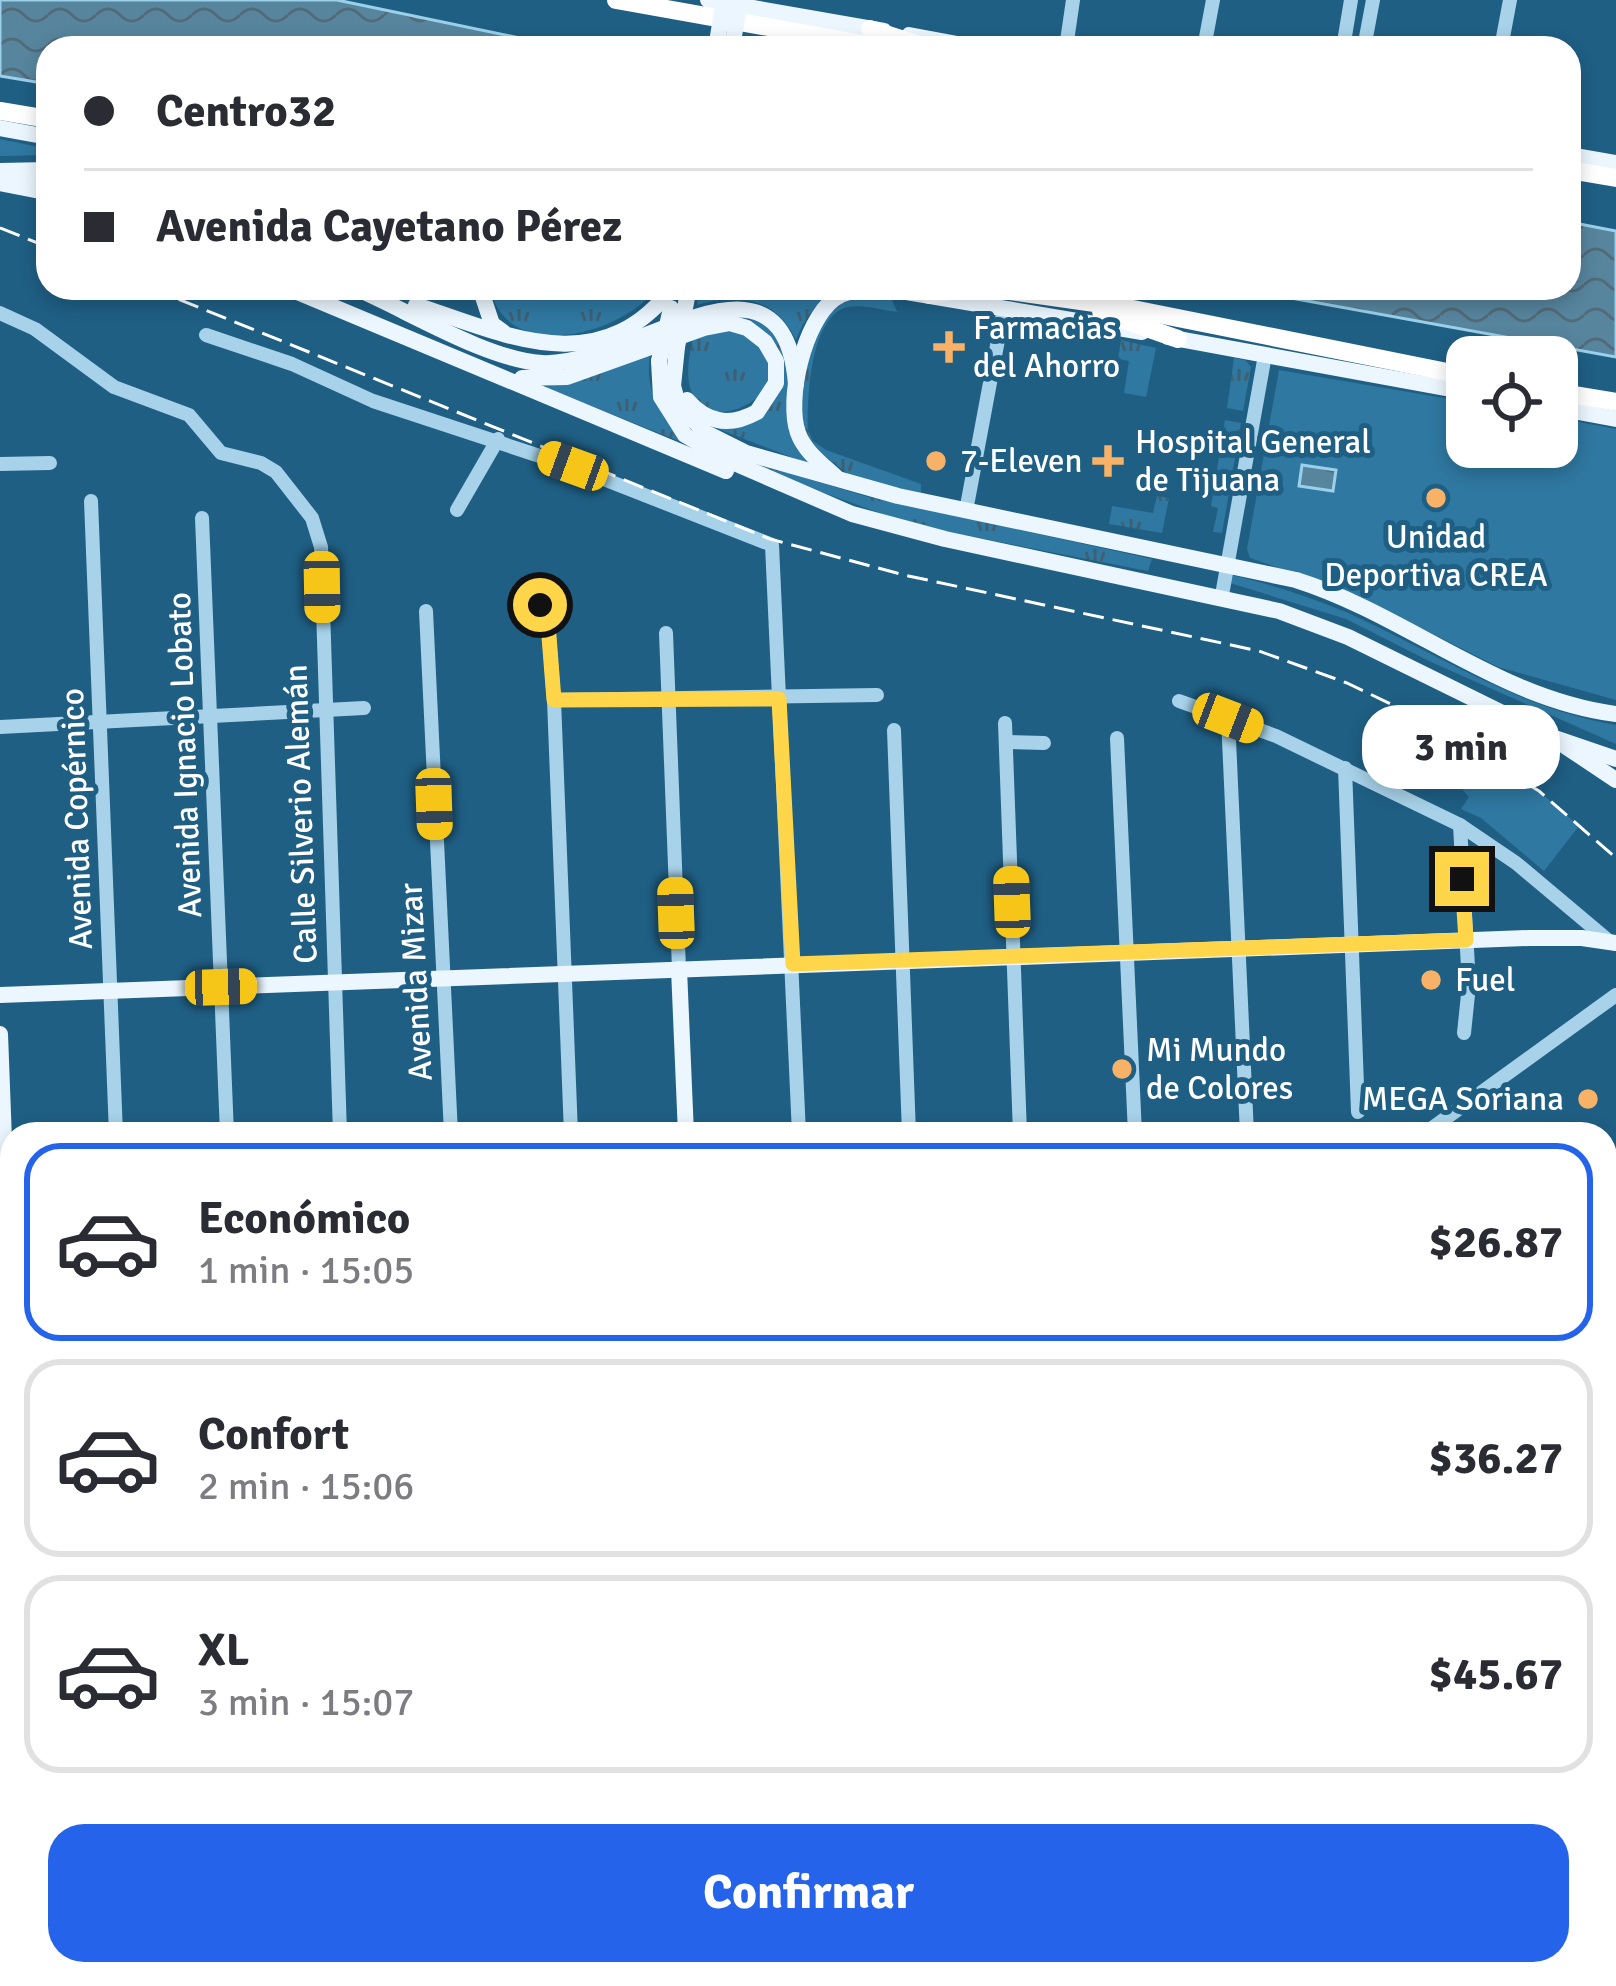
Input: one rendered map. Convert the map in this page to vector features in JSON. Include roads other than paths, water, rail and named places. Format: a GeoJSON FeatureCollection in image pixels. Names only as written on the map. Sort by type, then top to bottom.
{"type":"FeatureCollection","features":[{"type":"Feature","properties":{"kind":"highway"},"geometry":{"type":"LineString","coordinates":[[616,0],[818,36]]}},
{"type":"Feature","properties":{"kind":"highway"},"geometry":{"type":"LineString","coordinates":[[870,28],[894,36]]}},
{"type":"Feature","properties":{"kind":"highway"},"geometry":{"type":"LineString","coordinates":[[0,111],[36,117]]}},
{"type":"Feature","properties":{"kind":"highway"},"geometry":{"type":"LineString","coordinates":[[1581,172],[1616,178]]}},
{"type":"Feature","properties":{"kind":"highway"},"geometry":{"type":"LineString","coordinates":[[1069,300],[1178,339]]}},
{"type":"Feature","properties":{"kind":"highway"},"geometry":{"type":"LineString","coordinates":[[1073,300],[1446,373]]}},
{"type":"Feature","properties":{"kind":"highway"},"geometry":{"type":"LineString","coordinates":[[1362,373],[1446,373]]}},
{"type":"Feature","properties":{"kind":"highway"},"geometry":{"type":"LineString","coordinates":[[1578,396],[1616,402]]}},
{"type":"Feature","properties":{"kind":"main road"},"geometry":{"type":"LineString","coordinates":[[708,0],[914,36]]}},
{"type":"Feature","properties":{"kind":"main road"},"geometry":{"type":"LineString","coordinates":[[718,36],[724,0]]}},
{"type":"Feature","properties":{"kind":"main road"},"geometry":{"type":"LineString","coordinates":[[734,36],[740,0]]}},
{"type":"Feature","properties":{"kind":"main road"},"geometry":{"type":"LineString","coordinates":[[780,0],[796,16]]}},
{"type":"Feature","properties":{"kind":"main road"},"geometry":{"type":"LineString","coordinates":[[0,128],[36,135]]}},
{"type":"Feature","properties":{"kind":"main road"},"geometry":{"type":"LineString","coordinates":[[1581,157],[1616,163]]}},
{"type":"Feature","properties":{"kind":"main road"},"geometry":{"type":"LineString","coordinates":[[0,169],[36,170]]}},
{"type":"Feature","properties":{"kind":"main road"},"geometry":{"type":"LineString","coordinates":[[0,169],[36,185]]}},
{"type":"Feature","properties":{"kind":"main road"},"geometry":{"type":"LineString","coordinates":[[0,183],[36,188]]}},
{"type":"Feature","properties":{"kind":"main road"},"geometry":{"type":"LineString","coordinates":[[317,300],[835,512],[1222,595],[1318,624],[1549,736],[1616,759]]}},
{"type":"Feature","properties":{"kind":"main road"},"geometry":{"type":"LineString","coordinates":[[383,300],[494,351],[541,363],[592,358],[715,310],[754,309],[770,316],[786,338],[794,356],[796,384]]}},
{"type":"Feature","properties":{"kind":"main road"},"geometry":{"type":"LineString","coordinates":[[394,300],[554,346],[590,342],[670,300]]}},
{"type":"Feature","properties":{"kind":"main road"},"geometry":{"type":"LineString","coordinates":[[484,300],[492,324],[509,336]]}},
{"type":"Feature","properties":{"kind":"main road"},"geometry":{"type":"LineString","coordinates":[[678,300],[661,397],[685,435],[725,459],[852,514]]}},
{"type":"Feature","properties":{"kind":"main road"},"geometry":{"type":"LineString","coordinates":[[836,300],[818,315],[793,409],[797,432],[812,456],[842,481]]}},
{"type":"Feature","properties":{"kind":"main road"},"geometry":{"type":"LineString","coordinates":[[955,300],[1446,388]]}},
{"type":"Feature","properties":{"kind":"main road"},"geometry":{"type":"LineString","coordinates":[[503,376],[568,377],[730,323],[747,328],[765,342],[776,361],[776,383],[757,412],[735,421],[712,420],[688,403],[670,357]]}},
{"type":"Feature","properties":{"kind":"main road"},"geometry":{"type":"LineString","coordinates":[[670,357],[678,404],[706,433],[746,453],[966,511],[1227,563],[1351,599],[1425,641],[1543,697],[1616,713]]}},
{"type":"Feature","properties":{"kind":"main road"},"geometry":{"type":"LineString","coordinates":[[1578,412],[1616,419]]}},
{"type":"Feature","properties":{"kind":"main road"},"geometry":{"type":"LineString","coordinates":[[1549,736],[1616,780]]}},
{"type":"Feature","properties":{"kind":"main road"},"geometry":{"type":"LineString","coordinates":[[0,995],[1466,940],[1613,942]]}},
{"type":"Feature","properties":{"kind":"main road"},"geometry":{"type":"LineString","coordinates":[[679,969],[685,1122]]}},
{"type":"Feature","properties":{"kind":"main road"},"geometry":{"type":"LineString","coordinates":[[0,1034],[3,1122]]}},
{"type":"Feature","properties":{"kind":"street"},"geometry":{"type":"LineString","coordinates":[[1068,36],[1073,0]]}},
{"type":"Feature","properties":{"kind":"street"},"geometry":{"type":"LineString","coordinates":[[1206,36],[1213,0]]}},
{"type":"Feature","properties":{"kind":"street"},"geometry":{"type":"LineString","coordinates":[[1345,36],[1351,0]]}},
{"type":"Feature","properties":{"kind":"street"},"geometry":{"type":"LineString","coordinates":[[1366,36],[1372,0]]}},
{"type":"Feature","properties":{"kind":"street"},"geometry":{"type":"LineString","coordinates":[[1504,36],[1510,0]]}},
{"type":"Feature","properties":{"kind":"street"},"geometry":{"type":"LineString","coordinates":[[966,511],[1004,308]]}},
{"type":"Feature","properties":{"kind":"street","name":"Calle Silverio Alemán"},"geometry":{"type":"LineString","coordinates":[[0,313],[35,328],[114,387],[189,415],[221,453],[261,463],[276,472],[312,518],[319,535],[340,1122]]}},
{"type":"Feature","properties":{"kind":"street"},"geometry":{"type":"LineString","coordinates":[[206,335],[292,364],[374,401],[498,440],[773,547],[799,1122]]}},
{"type":"Feature","properties":{"kind":"street"},"geometry":{"type":"LineString","coordinates":[[1222,595],[1265,356]]}},
{"type":"Feature","properties":{"kind":"street"},"geometry":{"type":"LineString","coordinates":[[457,509],[498,440]]}},
{"type":"Feature","properties":{"kind":"street"},"geometry":{"type":"LineString","coordinates":[[0,464],[50,463]]}},
{"type":"Feature","properties":{"kind":"street","name":"Avenida Copérnico"},"geometry":{"type":"LineString","coordinates":[[91,501],[115,1122]]}},
{"type":"Feature","properties":{"kind":"street","name":"Avenida Ignacio Lobato"},"geometry":{"type":"LineString","coordinates":[[202,518],[226,1122]]}},
{"type":"Feature","properties":{"kind":"street"},"geometry":{"type":"LineString","coordinates":[[540,605],[547,611],[554,700],[570,1122]]}},
{"type":"Feature","properties":{"kind":"street","name":"Avenida Mizar"},"geometry":{"type":"LineString","coordinates":[[426,611],[451,1122]]}},
{"type":"Feature","properties":{"kind":"street"},"geometry":{"type":"LineString","coordinates":[[666,633],[679,969]]}},
{"type":"Feature","properties":{"kind":"street"},"geometry":{"type":"LineString","coordinates":[[554,700],[877,695]]}},
{"type":"Feature","properties":{"kind":"street"},"geometry":{"type":"LineString","coordinates":[[1179,701],[1345,768],[1460,825],[1516,863],[1613,942]]}},
{"type":"Feature","properties":{"kind":"street"},"geometry":{"type":"LineString","coordinates":[[0,727],[364,708]]}},
{"type":"Feature","properties":{"kind":"street"},"geometry":{"type":"LineString","coordinates":[[1228,718],[1246,1122]]}},
{"type":"Feature","properties":{"kind":"street"},"geometry":{"type":"LineString","coordinates":[[1005,723],[1020,1122]]}},
{"type":"Feature","properties":{"kind":"street"},"geometry":{"type":"LineString","coordinates":[[893,730],[908,1122]]}},
{"type":"Feature","properties":{"kind":"street"},"geometry":{"type":"LineString","coordinates":[[1117,738],[1134,1122]]}},
{"type":"Feature","properties":{"kind":"street"},"geometry":{"type":"LineString","coordinates":[[1006,742],[1044,742]]}},
{"type":"Feature","properties":{"kind":"street"},"geometry":{"type":"LineString","coordinates":[[1345,768],[1358,1112]]}},
{"type":"Feature","properties":{"kind":"street"},"geometry":{"type":"LineString","coordinates":[[1460,825],[1469,985],[1464,1033]]}},
{"type":"Feature","properties":{"kind":"street"},"geometry":{"type":"LineString","coordinates":[[1441,1122],[1616,995]]}},
{"type":"Feature","properties":{"kind":"water"},"geometry":{"type":"Polygon","coordinates":[[[0,0],[337,0],[510,36],[36,36],[36,82],[0,76],[0,0]]]}},
{"type":"Feature","properties":{"kind":"water"},"geometry":{"type":"Polygon","coordinates":[[[1581,224],[1616,231],[1616,357],[1578,350],[1578,336],[1500,336],[1302,300],[1581,300],[1581,224]]]}},
{"type":"Feature","properties":{"kind":"water"},"geometry":{"type":"Polygon","coordinates":[[[1302,465],[1336,470],[1333,491],[1299,486],[1302,465]]]}},
{"type":"Feature","properties":{"kind":"railway"},"geometry":{"type":"LineString","coordinates":[[0,228],[36,242]]}},
{"type":"Feature","properties":{"kind":"railway"},"geometry":{"type":"LineString","coordinates":[[181,300],[770,539],[904,575],[1259,651],[1347,683],[1422,719],[1539,791],[1616,858]]}},
{"type":"Feature","properties":{"kind":"place","name":"Farmacias del Ahorro"},"geometry":{"type":"Point","coordinates":[949,347]}},
{"type":"Feature","properties":{"kind":"place","name":"7-Eleven"},"geometry":{"type":"Point","coordinates":[936,461]}},
{"type":"Feature","properties":{"kind":"place","name":"Hospital General de Tijuana"},"geometry":{"type":"Point","coordinates":[1108,461]}},
{"type":"Feature","properties":{"kind":"place","name":"Unidad Deportiva CREA"},"geometry":{"type":"Point","coordinates":[1436,498]}},
{"type":"Feature","properties":{"kind":"place","name":"Fuel"},"geometry":{"type":"Point","coordinates":[1431,980]}},
{"type":"Feature","properties":{"kind":"place","name":"Mi Mundo de Colores"},"geometry":{"type":"Point","coordinates":[1122,1069]}},
{"type":"Feature","properties":{"kind":"place","name":"MEGA Soriana"},"geometry":{"type":"Point","coordinates":[1588,1099]}}]}
